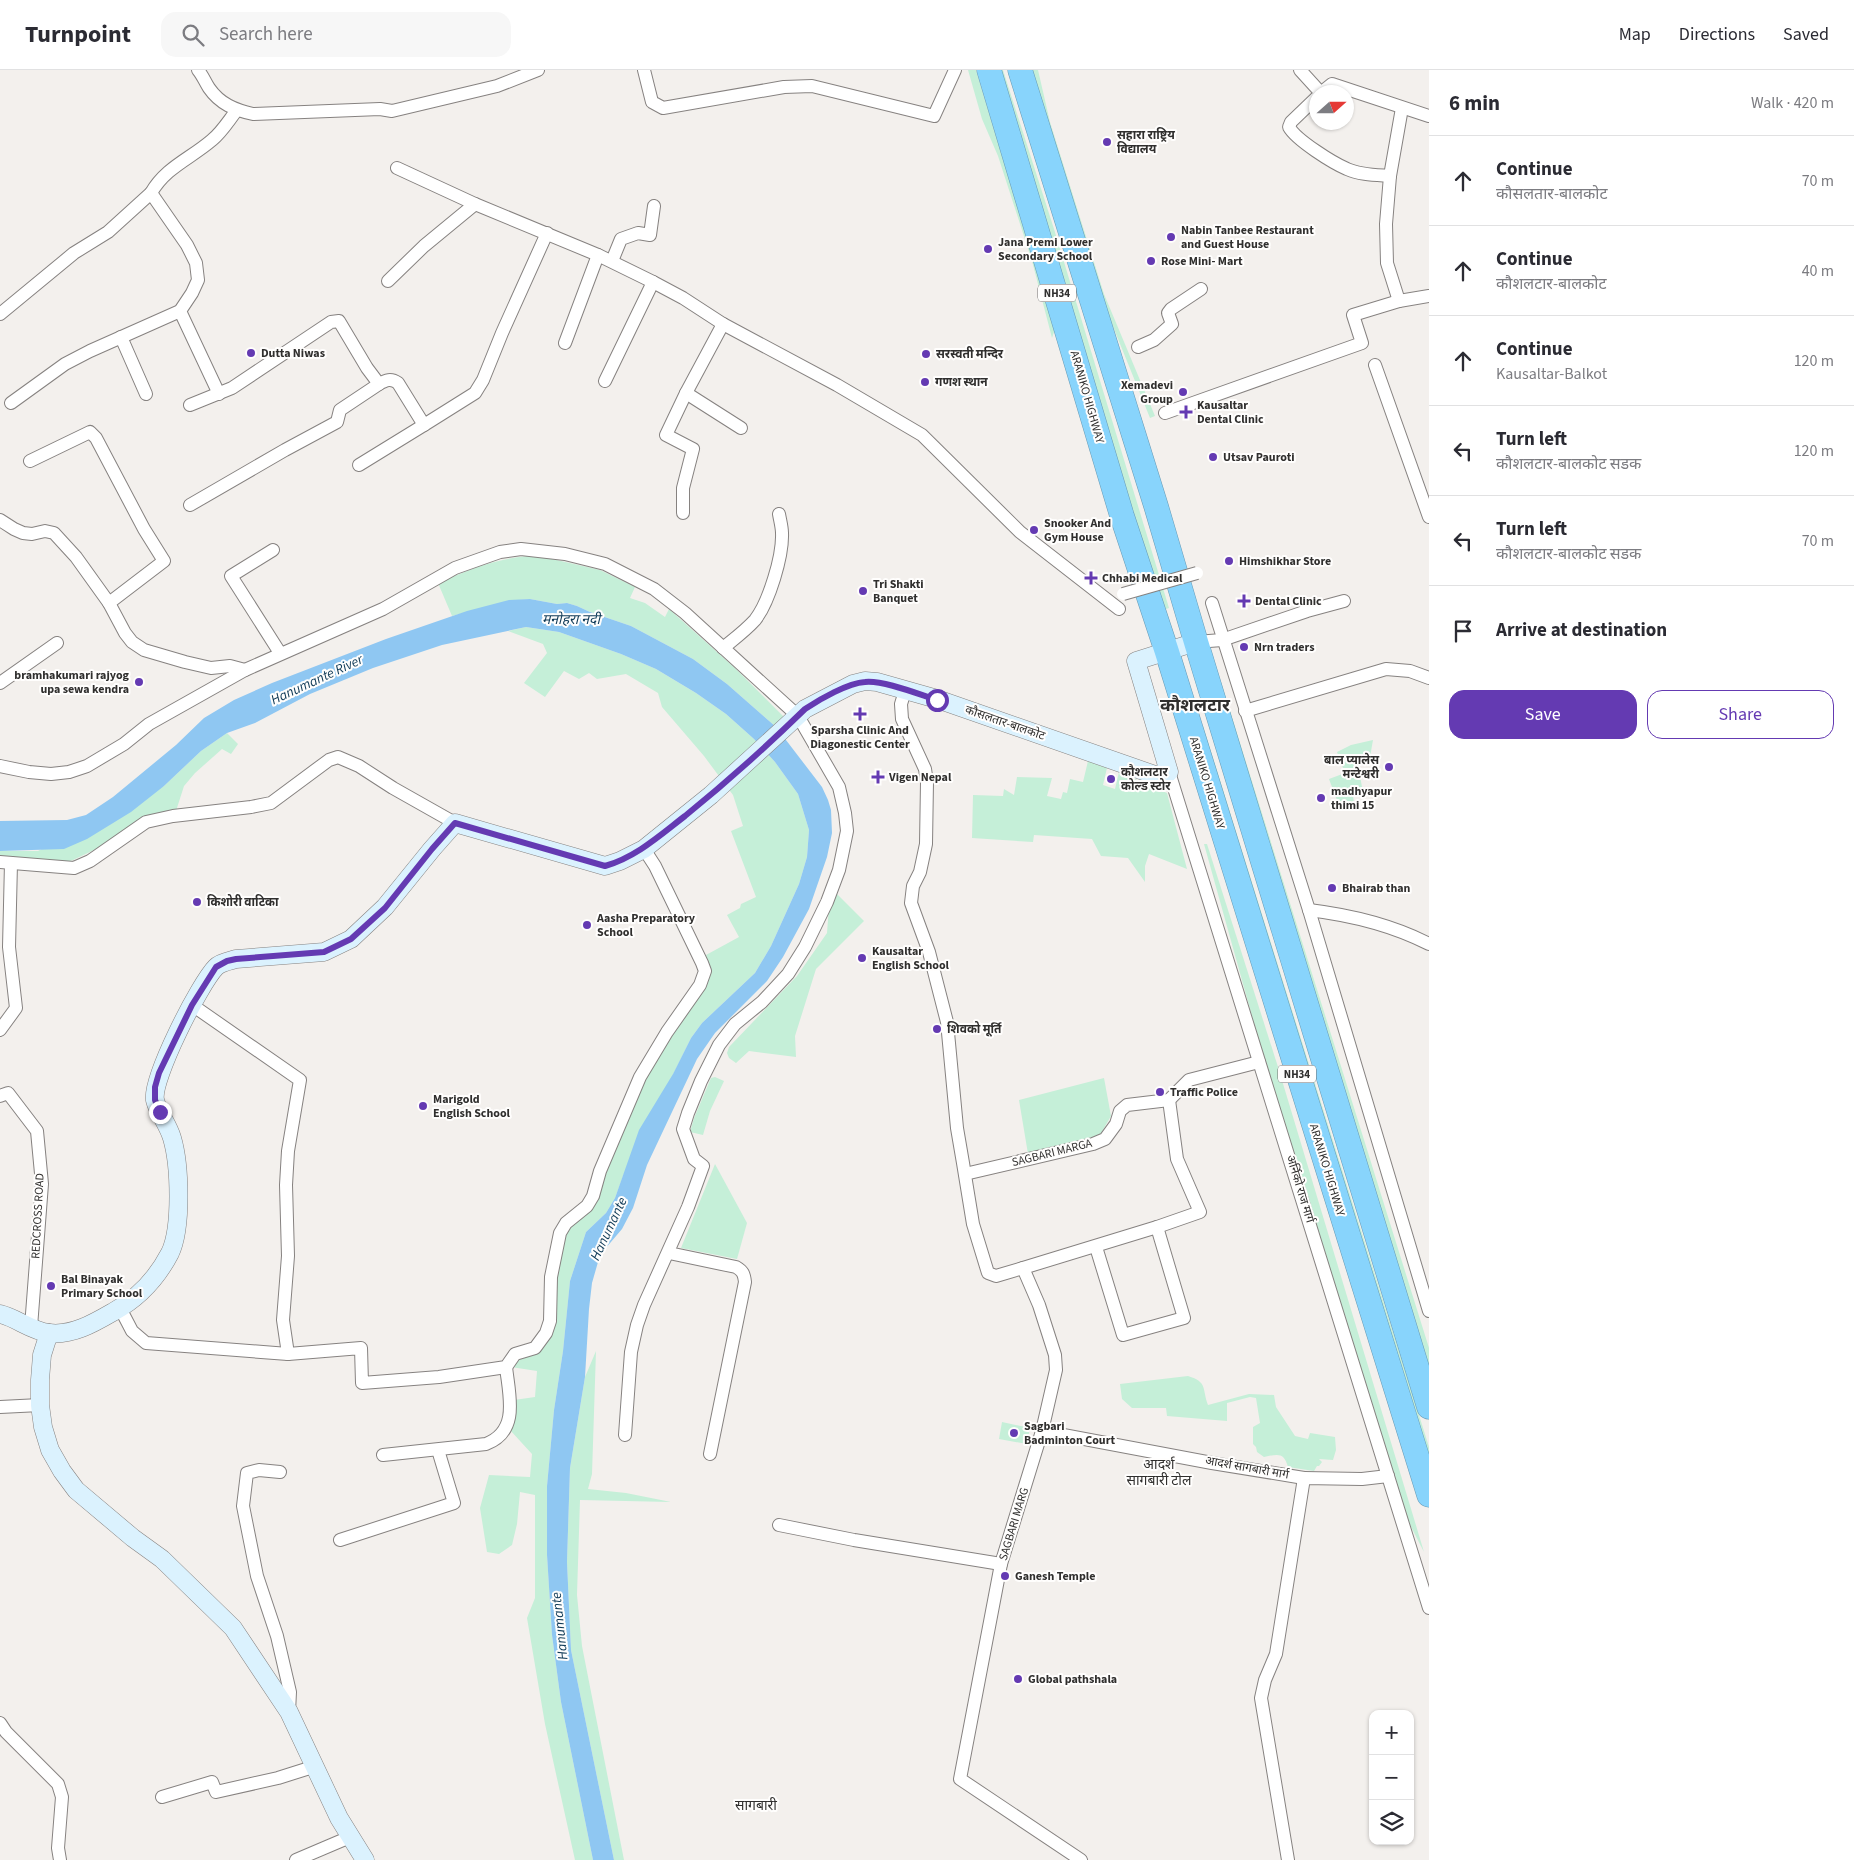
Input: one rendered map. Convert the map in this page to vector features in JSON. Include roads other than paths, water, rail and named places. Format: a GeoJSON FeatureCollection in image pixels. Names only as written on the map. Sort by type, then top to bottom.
{"type":"FeatureCollection","features":[{"type":"Feature","properties":{"kind":"highway","name":"ARANIKO HIGHWAY"},"geometry":{"type":"LineString","coordinates":[[990,70],[1122,516],[1167,652],[1429,1495]]}},
{"type":"Feature","properties":{"kind":"highway","name":"NH34"},"geometry":{"type":"LineString","coordinates":[[1020,70],[1153,497],[1429,1407]]}},
{"type":"Feature","properties":{"kind":"main road"},"geometry":{"type":"LineString","coordinates":[[1169,772],[1136,661],[1196,642]]}},
{"type":"Feature","properties":{"kind":"main road","name":"कौसलतार-बालकोट"},"geometry":{"type":"LineString","coordinates":[[455,823],[605,866],[620,862],[644,849],[711,795],[815,703],[853,684],[865,682],[877,682],[937,700],[1155,775],[1169,772]]}},
{"type":"Feature","properties":{"kind":"main road"},"geometry":{"type":"LineString","coordinates":[[0,1314],[11,1316],[31,1327],[49,1333],[70,1332],[96,1322],[120,1308],[141,1292],[155,1277],[170,1252],[177,1223],[178,1187],[176,1154],[167,1124],[155,1100],[155,1087],[159,1073],[192,1005],[216,967],[227,961],[324,952],[351,939],[385,908],[455,823]]}},
{"type":"Feature","properties":{"kind":"main road"},"geometry":{"type":"LineString","coordinates":[[49,1333],[42,1355],[40,1405],[43,1427],[50,1450],[62,1471],[76,1490],[133,1538],[162,1559],[233,1628],[289,1712],[339,1818],[365,1860]]}},
{"type":"Feature","properties":{"kind":"street"},"geometry":{"type":"LineString","coordinates":[[198,70],[223,103],[237,110],[253,114],[392,111],[497,86],[538,70]]}},
{"type":"Feature","properties":{"kind":"street"},"geometry":{"type":"LineString","coordinates":[[644,70],[652,102],[663,108],[784,87],[812,86],[934,116],[955,70]]}},
{"type":"Feature","properties":{"kind":"street"},"geometry":{"type":"LineString","coordinates":[[1300,70],[1314,85]]}},
{"type":"Feature","properties":{"kind":"street"},"geometry":{"type":"LineString","coordinates":[[1354,92],[1429,116]]}},
{"type":"Feature","properties":{"kind":"street"},"geometry":{"type":"LineString","coordinates":[[1309,105],[1291,122],[1289,127],[1292,132],[1313,149],[1348,169],[1365,174],[1390,176]]}},
{"type":"Feature","properties":{"kind":"street"},"geometry":{"type":"LineString","coordinates":[[1398,301],[1387,263],[1386,224],[1390,176],[1402,108]]}},
{"type":"Feature","properties":{"kind":"street"},"geometry":{"type":"LineString","coordinates":[[0,314],[74,253],[108,232],[151,193],[157,182],[169,171],[212,141],[237,110]]}},
{"type":"Feature","properties":{"kind":"street"},"geometry":{"type":"LineString","coordinates":[[397,168],[476,204],[612,261],[683,298],[723,324],[837,385],[922,435],[1020,532],[1119,610]]}},
{"type":"Feature","properties":{"kind":"street"},"geometry":{"type":"LineString","coordinates":[[11,403],[65,364],[121,336],[180,311],[192,293],[198,280],[198,270],[187,245],[151,193]]}},
{"type":"Feature","properties":{"kind":"street"},"geometry":{"type":"LineString","coordinates":[[388,281],[424,246],[476,204]]}},
{"type":"Feature","properties":{"kind":"street"},"geometry":{"type":"LineString","coordinates":[[612,261],[621,239],[638,233],[650,235],[654,206]]}},
{"type":"Feature","properties":{"kind":"street"},"geometry":{"type":"LineString","coordinates":[[359,465],[475,393],[483,380],[547,233]]}},
{"type":"Feature","properties":{"kind":"street"},"geometry":{"type":"LineString","coordinates":[[565,343],[598,255]]}},
{"type":"Feature","properties":{"kind":"street"},"geometry":{"type":"LineString","coordinates":[[605,381],[653,282]]}},
{"type":"Feature","properties":{"kind":"street"},"geometry":{"type":"LineString","coordinates":[[1138,347],[1154,340],[1172,324],[1168,314],[1171,309],[1200,289]]}},
{"type":"Feature","properties":{"kind":"street"},"geometry":{"type":"LineString","coordinates":[[1165,413],[1362,343],[1353,314],[1398,301],[1429,296]]}},
{"type":"Feature","properties":{"kind":"street"},"geometry":{"type":"LineString","coordinates":[[180,311],[219,394]]}},
{"type":"Feature","properties":{"kind":"street"},"geometry":{"type":"LineString","coordinates":[[190,405],[232,388],[331,322],[339,321],[367,368],[379,384]]}},
{"type":"Feature","properties":{"kind":"street"},"geometry":{"type":"LineString","coordinates":[[683,513],[683,488],[693,449],[666,435],[723,324]]}},
{"type":"Feature","properties":{"kind":"street"},"geometry":{"type":"LineString","coordinates":[[121,336],[146,394]]}},
{"type":"Feature","properties":{"kind":"street"},"geometry":{"type":"LineString","coordinates":[[1375,365],[1429,517]]}},
{"type":"Feature","properties":{"kind":"street"},"geometry":{"type":"LineString","coordinates":[[190,505],[337,422],[340,410],[379,384],[389,380],[394,380],[398,383],[424,425]]}},
{"type":"Feature","properties":{"kind":"street"},"geometry":{"type":"LineString","coordinates":[[686,393],[742,428]]}},
{"type":"Feature","properties":{"kind":"street"},"geometry":{"type":"LineString","coordinates":[[30,461],[90,432],[96,438],[144,529],[164,561],[109,603]]}},
{"type":"Feature","properties":{"kind":"street"},"geometry":{"type":"LineString","coordinates":[[723,648],[743,632],[755,619],[768,598],[781,546],[782,533],[779,514]]}},
{"type":"Feature","properties":{"kind":"street"},"geometry":{"type":"LineString","coordinates":[[0,520],[23,533],[32,534],[45,530],[54,534],[76,556],[109,603],[125,633],[132,642],[144,650],[211,668],[230,666],[245,670]]}},
{"type":"Feature","properties":{"kind":"street"},"geometry":{"type":"LineString","coordinates":[[273,550],[231,576],[280,653]]}},
{"type":"Feature","properties":{"kind":"street"},"geometry":{"type":"LineString","coordinates":[[0,766],[51,774],[69,772],[87,766],[124,744],[150,724],[245,670],[383,609],[455,568],[500,552],[521,550],[565,554],[605,564],[654,589],[685,612],[794,720],[839,786],[847,831],[839,870],[827,902],[805,946],[788,974],[762,1002],[735,1024],[719,1045],[701,1081],[683,1129],[694,1160],[703,1166],[669,1253],[644,1305],[637,1325],[631,1352],[624,1435]]}},
{"type":"Feature","properties":{"kind":"street"},"geometry":{"type":"LineString","coordinates":[[1123,594],[1197,573]]}},
{"type":"Feature","properties":{"kind":"street"},"geometry":{"type":"LineString","coordinates":[[1196,642],[1222,640],[1307,611],[1344,601]]}},
{"type":"Feature","properties":{"kind":"street"},"geometry":{"type":"LineString","coordinates":[[1212,603],[1222,640],[1309,910],[1429,1311]]}},
{"type":"Feature","properties":{"kind":"street"},"geometry":{"type":"LineString","coordinates":[[0,683],[58,643]]}},
{"type":"Feature","properties":{"kind":"street"},"geometry":{"type":"LineString","coordinates":[[1245,712],[1386,670],[1410,671],[1429,678]]}},
{"type":"Feature","properties":{"kind":"street"},"geometry":{"type":"LineString","coordinates":[[905,691],[901,704],[902,719],[925,769],[927,782],[926,844],[920,872],[913,886],[911,903],[928,952],[947,1022],[957,1128],[973,1224],[988,1274],[996,1276],[1096,1247],[1200,1212],[1177,1159],[1169,1100],[1190,1080],[1260,1062]]}},
{"type":"Feature","properties":{"kind":"street"},"geometry":{"type":"LineString","coordinates":[[0,1030],[16,1008],[9,947],[6,862],[74,868],[90,861],[146,822],[173,816],[271,803],[329,760],[338,757],[359,766],[393,788],[455,823]]}},
{"type":"Feature","properties":{"kind":"street","name":"अर्निको राज मार्ग"},"geometry":{"type":"LineString","coordinates":[[1169,772],[1429,1608]]}},
{"type":"Feature","properties":{"kind":"street"},"geometry":{"type":"LineString","coordinates":[[384,1455],[486,1444],[502,1435],[509,1421],[510,1409],[506,1367],[515,1354],[535,1348],[546,1333],[550,1321],[551,1277],[560,1233],[566,1223],[587,1206],[593,1196],[600,1171],[640,1077],[667,1032],[700,985],[704,972],[702,963],[655,866],[644,849]]}},
{"type":"Feature","properties":{"kind":"street"},"geometry":{"type":"LineString","coordinates":[[1309,910],[1342,914],[1369,921],[1429,944]]}},
{"type":"Feature","properties":{"kind":"street"},"geometry":{"type":"LineString","coordinates":[[192,1005],[300,1080],[288,1151],[286,1185],[288,1256],[283,1320],[288,1354]]}},
{"type":"Feature","properties":{"kind":"street","name":"REDCROSS ROAD"},"geometry":{"type":"LineString","coordinates":[[0,1096],[8,1093],[37,1132],[42,1184],[31,1327]]}},
{"type":"Feature","properties":{"kind":"street","name":"SAGBARI MARGA"},"geometry":{"type":"LineString","coordinates":[[965,1174],[1093,1144],[1105,1138],[1116,1124],[1120,1112],[1127,1105],[1169,1100]]}},
{"type":"Feature","properties":{"kind":"street"},"geometry":{"type":"LineString","coordinates":[[1096,1247],[1123,1335],[1184,1318],[1157,1227]]}},
{"type":"Feature","properties":{"kind":"street"},"geometry":{"type":"LineString","coordinates":[[669,1253],[736,1267],[744,1275],[745,1282],[710,1454]]}},
{"type":"Feature","properties":{"kind":"street","name":"SAGBARI MARG"},"geometry":{"type":"LineString","coordinates":[[1023,1268],[1039,1305],[1055,1355],[1056,1370],[1042,1431],[1001,1564],[960,1779],[1081,1860]]}},
{"type":"Feature","properties":{"kind":"street"},"geometry":{"type":"LineString","coordinates":[[120,1308],[132,1331],[146,1342],[288,1354],[361,1348],[362,1382],[439,1377],[506,1367]]}},
{"type":"Feature","properties":{"kind":"street"},"geometry":{"type":"LineString","coordinates":[[0,1407],[40,1405]]}},
{"type":"Feature","properties":{"kind":"street","name":"आदर्श सागबारी मार्ग"},"geometry":{"type":"LineString","coordinates":[[1042,1431],[1304,1478],[1362,1479],[1388,1476]]}},
{"type":"Feature","properties":{"kind":"street"},"geometry":{"type":"LineString","coordinates":[[340,1540],[454,1503],[438,1450]]}},
{"type":"Feature","properties":{"kind":"street"},"geometry":{"type":"LineString","coordinates":[[280,1472],[259,1470],[247,1473],[243,1506],[256,1576],[277,1636],[290,1692],[289,1712]]}},
{"type":"Feature","properties":{"kind":"street"},"geometry":{"type":"LineString","coordinates":[[1288,1860],[1261,1698],[1265,1680],[1276,1654],[1304,1478]]}},
{"type":"Feature","properties":{"kind":"street"},"geometry":{"type":"LineString","coordinates":[[779,1525],[854,1540],[1001,1564]]}},
{"type":"Feature","properties":{"kind":"street"},"geometry":{"type":"LineString","coordinates":[[0,1723],[6,1732],[58,1784],[62,1797],[58,1848],[60,1860]]}},
{"type":"Feature","properties":{"kind":"street"},"geometry":{"type":"LineString","coordinates":[[162,1797],[212,1782],[216,1792],[278,1778],[316,1766]]}},
{"type":"Feature","properties":{"kind":"street"},"geometry":{"type":"LineString","coordinates":[[296,1860],[350,1836]]}},
{"type":"Feature","properties":{"kind":"water","name":"मनोहरा नदी"},"geometry":{"type":"Polygon","coordinates":[[[530,599],[577,606],[631,626],[693,659],[727,684],[776,727],[822,787],[831,810],[832,833],[827,857],[809,909],[783,957],[767,981],[715,1033],[697,1059],[647,1165],[633,1208],[622,1229],[605,1249],[598,1262],[592,1283],[585,1377],[570,1468],[567,1562],[571,1650],[614,1860],[593,1860],[561,1702],[552,1635],[547,1555],[547,1486],[554,1410],[563,1351],[570,1281],[586,1232],[606,1213],[615,1198],[639,1130],[673,1074],[691,1038],[702,1023],[755,973],[771,946],[799,884],[807,857],[809,830],[798,794],[775,762],[754,739],[726,714],[696,693],[656,669],[621,654],[559,632],[526,627],[442,645],[373,668],[310,694],[255,723],[227,733],[201,751],[164,786],[131,812],[87,839],[64,849],[0,851],[0,821],[67,820],[86,815],[113,797],[176,745],[204,718],[234,700],[272,683],[386,639],[467,611],[509,600],[530,599]]]}},
{"type":"Feature","properties":{"kind":"place","name":"सहारा राष्ट्रिय विद्यालय"},"geometry":{"type":"Point","coordinates":[1107,142]}},
{"type":"Feature","properties":{"kind":"place","name":"Nabin Tanbee Restaurant and Guest House"},"geometry":{"type":"Point","coordinates":[1171,237]}},
{"type":"Feature","properties":{"kind":"place","name":"Jana Premi Lower Secondary School"},"geometry":{"type":"Point","coordinates":[988,249]}},
{"type":"Feature","properties":{"kind":"place","name":"Rose Mini- Mart"},"geometry":{"type":"Point","coordinates":[1151,261]}},
{"type":"Feature","properties":{"kind":"place","name":"Dutta Niwas"},"geometry":{"type":"Point","coordinates":[251,353]}},
{"type":"Feature","properties":{"kind":"place","name":"सरस्वती मन्दिर"},"geometry":{"type":"Point","coordinates":[926,354]}},
{"type":"Feature","properties":{"kind":"place","name":"गणश स्थान"},"geometry":{"type":"Point","coordinates":[925,382]}},
{"type":"Feature","properties":{"kind":"place","name":"Xemadevi Group"},"geometry":{"type":"Point","coordinates":[1183,392]}},
{"type":"Feature","properties":{"kind":"place","name":"Kausaltar Dental Clinic"},"geometry":{"type":"Point","coordinates":[1186,412]}},
{"type":"Feature","properties":{"kind":"place","name":"Utsav Pauroti"},"geometry":{"type":"Point","coordinates":[1213,457]}},
{"type":"Feature","properties":{"kind":"place","name":"Snooker And Gym House"},"geometry":{"type":"Point","coordinates":[1034,530]}},
{"type":"Feature","properties":{"kind":"place","name":"Himshikhar Store"},"geometry":{"type":"Point","coordinates":[1229,561]}},
{"type":"Feature","properties":{"kind":"place","name":"Chhabi Medical"},"geometry":{"type":"Point","coordinates":[1091,578]}},
{"type":"Feature","properties":{"kind":"place","name":"Tri Shakti Banquet"},"geometry":{"type":"Point","coordinates":[863,591]}},
{"type":"Feature","properties":{"kind":"place","name":"Dental Clinic"},"geometry":{"type":"Point","coordinates":[1244,601]}},
{"type":"Feature","properties":{"kind":"place","name":"Nrn traders"},"geometry":{"type":"Point","coordinates":[1244,647]}},
{"type":"Feature","properties":{"kind":"place","name":"bramhakumari rajyog upa sewa kendra"},"geometry":{"type":"Point","coordinates":[139,682]}},
{"type":"Feature","properties":{"kind":"place","name":"Sparsha Clinic And Diagonestic Center"},"geometry":{"type":"Point","coordinates":[860,714]}},
{"type":"Feature","properties":{"kind":"place","name":"बाल प्यालेस मन्टेश्वरी"},"geometry":{"type":"Point","coordinates":[1389,767]}},
{"type":"Feature","properties":{"kind":"place","name":"Vigen Nepal"},"geometry":{"type":"Point","coordinates":[878,777]}},
{"type":"Feature","properties":{"kind":"place","name":"कौशलटार कोल्ड स्टोर"},"geometry":{"type":"Point","coordinates":[1111,779]}},
{"type":"Feature","properties":{"kind":"place","name":"madhyapur thimi 15"},"geometry":{"type":"Point","coordinates":[1321,798]}},
{"type":"Feature","properties":{"kind":"place","name":"Bhairab than"},"geometry":{"type":"Point","coordinates":[1332,888]}},
{"type":"Feature","properties":{"kind":"place","name":"किशोरी वाटिका"},"geometry":{"type":"Point","coordinates":[197,902]}},
{"type":"Feature","properties":{"kind":"place","name":"Aasha Preparatory School"},"geometry":{"type":"Point","coordinates":[587,925]}},
{"type":"Feature","properties":{"kind":"place","name":"Kausaltar English School"},"geometry":{"type":"Point","coordinates":[862,958]}},
{"type":"Feature","properties":{"kind":"place","name":"शिवको मूर्ति"},"geometry":{"type":"Point","coordinates":[937,1029]}},
{"type":"Feature","properties":{"kind":"place","name":"Traffic Police"},"geometry":{"type":"Point","coordinates":[1160,1092]}},
{"type":"Feature","properties":{"kind":"place","name":"Marigold English School"},"geometry":{"type":"Point","coordinates":[423,1106]}},
{"type":"Feature","properties":{"kind":"place","name":"Bal Binayak Primary School"},"geometry":{"type":"Point","coordinates":[51,1286]}},
{"type":"Feature","properties":{"kind":"place","name":"Sagbari Badminton Court"},"geometry":{"type":"Point","coordinates":[1014,1433]}},
{"type":"Feature","properties":{"kind":"place","name":"Ganesh Temple"},"geometry":{"type":"Point","coordinates":[1005,1576]}},
{"type":"Feature","properties":{"kind":"place","name":"Global pathshala"},"geometry":{"type":"Point","coordinates":[1018,1679]}},
{"type":"Feature","properties":{"kind":"district","name":"कौशलटार"},"geometry":{"type":"Point","coordinates":[1195,705]}},
{"type":"Feature","properties":{"kind":"district","name":"आदर्श सागबारी टोल"},"geometry":{"type":"Point","coordinates":[1159,1474]}},
{"type":"Feature","properties":{"kind":"district","name":"सागबारी"},"geometry":{"type":"Point","coordinates":[756,1806]}},
{"type":"Feature","properties":{"kind":"water label","name":"Hanumante River"},"geometry":{"type":"Point","coordinates":[317,680]}},
{"type":"Feature","properties":{"kind":"water label","name":"Hanumante"},"geometry":{"type":"Point","coordinates":[609,1229]}},
{"type":"Feature","properties":{"kind":"water label","name":"Hanumante"},"geometry":{"type":"Point","coordinates":[560,1626]}}]}
